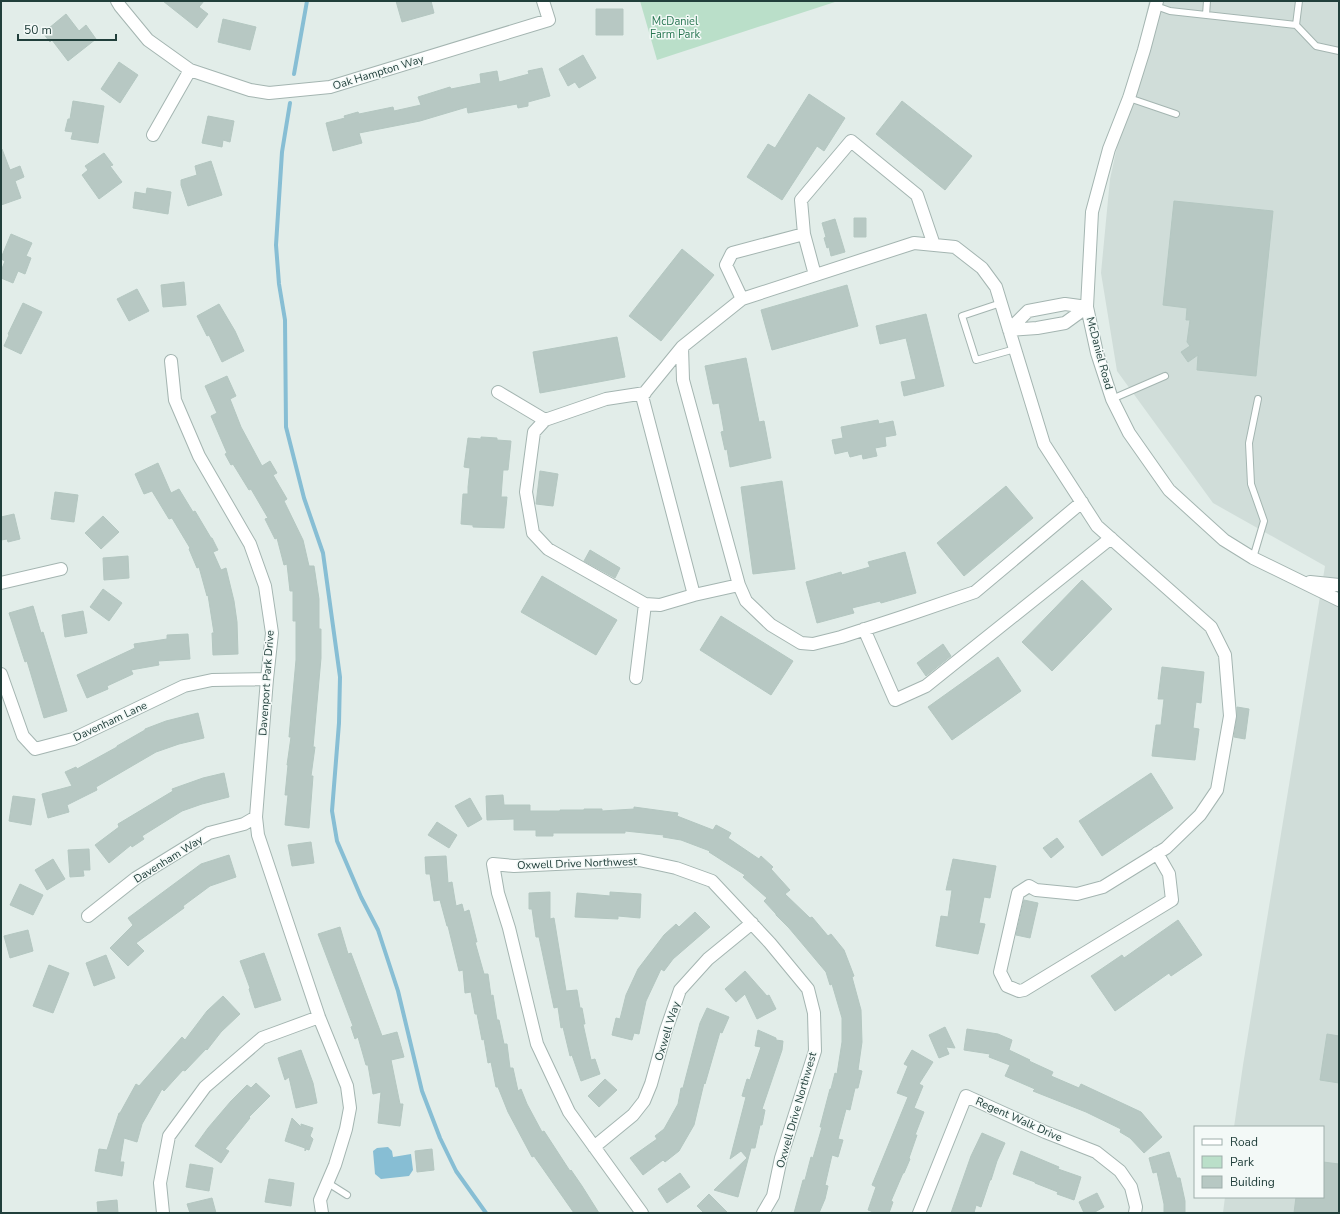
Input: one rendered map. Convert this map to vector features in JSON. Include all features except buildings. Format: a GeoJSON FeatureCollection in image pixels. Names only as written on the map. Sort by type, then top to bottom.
{"type":"FeatureCollection","features":[{"type":"Feature","properties":{"kind":"street","name":"Oak Hampton Way"},"geometry":{"type":"LineString","coordinates":[[117,1],[148,40],[190,70],[250,90],[270,93],[330,87],[549,20],[543,1]]}},
{"type":"Feature","properties":{"kind":"street","name":"McDaniel Road"},"geometry":{"type":"LineString","coordinates":[[1156,4],[1144,50],[1109,150],[1092,212],[1087,307],[1097,353],[1112,399],[1129,433],[1170,490],[1224,540],[1252,558],[1339,600]]}},
{"type":"Feature","properties":{"kind":"street"},"geometry":{"type":"LineString","coordinates":[[153,135],[190,70]]}},
{"type":"Feature","properties":{"kind":"street"},"geometry":{"type":"LineString","coordinates":[[815,275],[804,234],[801,200],[851,141],[917,195],[934,245]]}},
{"type":"Feature","properties":{"kind":"street"},"geometry":{"type":"LineString","coordinates":[[742,299],[726,265],[732,253],[804,234]]}},
{"type":"Feature","properties":{"kind":"street"},"geometry":{"type":"LineString","coordinates":[[694,595],[642,396],[682,347],[742,299],[914,243],[955,246],[982,268],[996,287],[1044,444],[1097,526],[1211,627],[1225,655],[1230,716],[1217,790],[1200,815],[1166,848],[1157,853],[1103,887],[1077,894],[1036,890],[1029,886],[1018,893],[1000,972],[1007,986],[1019,991],[1024,990],[1172,900],[1169,874],[1157,853]]}},
{"type":"Feature","properties":{"kind":"street"},"geometry":{"type":"LineString","coordinates":[[1009,330],[1028,311],[1065,304],[1087,307]]}},
{"type":"Feature","properties":{"kind":"street"},"geometry":{"type":"LineString","coordinates":[[1009,330],[1037,328],[1065,322],[1087,307]]}},
{"type":"Feature","properties":{"kind":"street"},"geometry":{"type":"LineString","coordinates":[[682,347],[684,380],[738,585],[746,601],[771,626],[801,643],[813,644],[864,629],[975,592],[1082,502]]}},
{"type":"Feature","properties":{"kind":"street","name":"Davenport Park Drive"},"geometry":{"type":"LineString","coordinates":[[170,361],[175,400],[196,449],[250,544],[265,586],[272,633],[256,817],[258,835],[319,1017],[348,1086],[350,1108],[346,1129],[335,1165],[320,1200],[322,1213]]}},
{"type":"Feature","properties":{"kind":"street"},"geometry":{"type":"LineString","coordinates":[[498,392],[545,420]]}},
{"type":"Feature","properties":{"kind":"street"},"geometry":{"type":"LineString","coordinates":[[645,393],[606,399],[545,420],[534,432],[526,492],[533,533],[548,549],[644,604],[660,605],[694,595],[738,585]]}},
{"type":"Feature","properties":{"kind":"street"},"geometry":{"type":"LineString","coordinates":[[864,629],[895,700],[926,686],[1111,538]]}},
{"type":"Feature","properties":{"kind":"street"},"geometry":{"type":"LineString","coordinates":[[1,583],[61,569]]}},
{"type":"Feature","properties":{"kind":"street","name":"McDaniel Road"},"geometry":{"type":"LineString","coordinates":[[1300,581],[1339,586]]}},
{"type":"Feature","properties":{"kind":"street"},"geometry":{"type":"LineString","coordinates":[[636,678],[644,604]]}},
{"type":"Feature","properties":{"kind":"street","name":"Davenham Lane"},"geometry":{"type":"LineString","coordinates":[[1,674],[23,736],[35,749],[73,739],[184,686],[212,680],[267,679]]}},
{"type":"Feature","properties":{"kind":"street","name":"Davenham Way"},"geometry":{"type":"LineString","coordinates":[[88,916],[136,878],[209,833],[244,824],[256,817]]}},
{"type":"Feature","properties":{"kind":"street","name":"Oxwell Drive Northwest"},"geometry":{"type":"LineString","coordinates":[[642,1213],[569,1112],[537,1044],[509,928],[498,893],[493,864],[514,866],[639,860],[676,868],[712,880],[752,923],[808,989],[814,1013],[815,1051],[782,1158],[773,1196],[763,1213]]}},
{"type":"Feature","properties":{"kind":"street","name":"Oxwell Way"},"geometry":{"type":"LineString","coordinates":[[594,1147],[633,1115],[644,1101],[651,1084],[666,1030],[680,990],[708,959],[752,923]]}},
{"type":"Feature","properties":{"kind":"street"},"geometry":{"type":"LineString","coordinates":[[163,1213],[160,1183],[169,1136],[205,1087],[262,1038],[319,1017]]}},
{"type":"Feature","properties":{"kind":"street","name":"Regent Walk Drive"},"geometry":{"type":"LineString","coordinates":[[919,1213],[966,1096],[1045,1132],[1096,1152],[1120,1171],[1131,1187],[1136,1207],[1135,1213]]}},
{"type":"Feature","properties":{"kind":"lane"},"geometry":{"type":"LineString","coordinates":[[1206,15],[1207,1]]}},
{"type":"Feature","properties":{"kind":"lane"},"geometry":{"type":"LineString","coordinates":[[1296,25],[1299,1]]}},
{"type":"Feature","properties":{"kind":"lane"},"geometry":{"type":"LineString","coordinates":[[1156,4],[1170,11],[1296,25],[1316,46],[1339,51]]}},
{"type":"Feature","properties":{"kind":"lane"},"geometry":{"type":"LineString","coordinates":[[1128,98],[1176,114]]}},
{"type":"Feature","properties":{"kind":"lane"},"geometry":{"type":"LineString","coordinates":[[1001,303],[962,316],[976,360],[1015,349]]}},
{"type":"Feature","properties":{"kind":"lane"},"geometry":{"type":"LineString","coordinates":[[1112,399],[1165,376]]}},
{"type":"Feature","properties":{"kind":"lane"},"geometry":{"type":"LineString","coordinates":[[1252,558],[1264,521],[1251,484],[1249,450],[1249,443],[1258,399]]}},
{"type":"Feature","properties":{"kind":"lane"},"geometry":{"type":"LineString","coordinates":[[328,1183],[346,1195]]}},
{"type":"Feature","properties":{"kind":"shaded area"},"geometry":{"type":"Polygon","coordinates":[[[1149,1],[1339,1],[1339,1213],[1223,1213],[1225,1198],[1324,1198],[1324,1126],[1234,1126],[1325,566],[1213,503],[1117,371],[1101,273],[1110,179],[1149,1]]]}},
{"type":"Feature","properties":{"kind":"green space","name":"McDaniel Farm Park"},"geometry":{"type":"Polygon","coordinates":[[[640,1],[838,1],[657,60],[640,1]]]}},
{"type":"Feature","properties":{"kind":"water"},"geometry":{"type":"Polygon","coordinates":[[[388,1147],[392,1151],[393,1157],[411,1154],[413,1170],[409,1176],[381,1179],[375,1174],[373,1151],[377,1148],[388,1147]]]}},
{"type":"Feature","properties":{"kind":"waterway"},"geometry":{"type":"LineString","coordinates":[[294,74],[307,1]]}},
{"type":"Feature","properties":{"kind":"waterway"},"geometry":{"type":"LineString","coordinates":[[290,103],[282,152],[276,245],[279,284],[285,320],[286,427],[304,498],[323,553],[340,677],[339,723],[332,811],[337,841],[361,897],[378,930],[398,991],[422,1091],[440,1138],[456,1171],[486,1213]]}}]}
